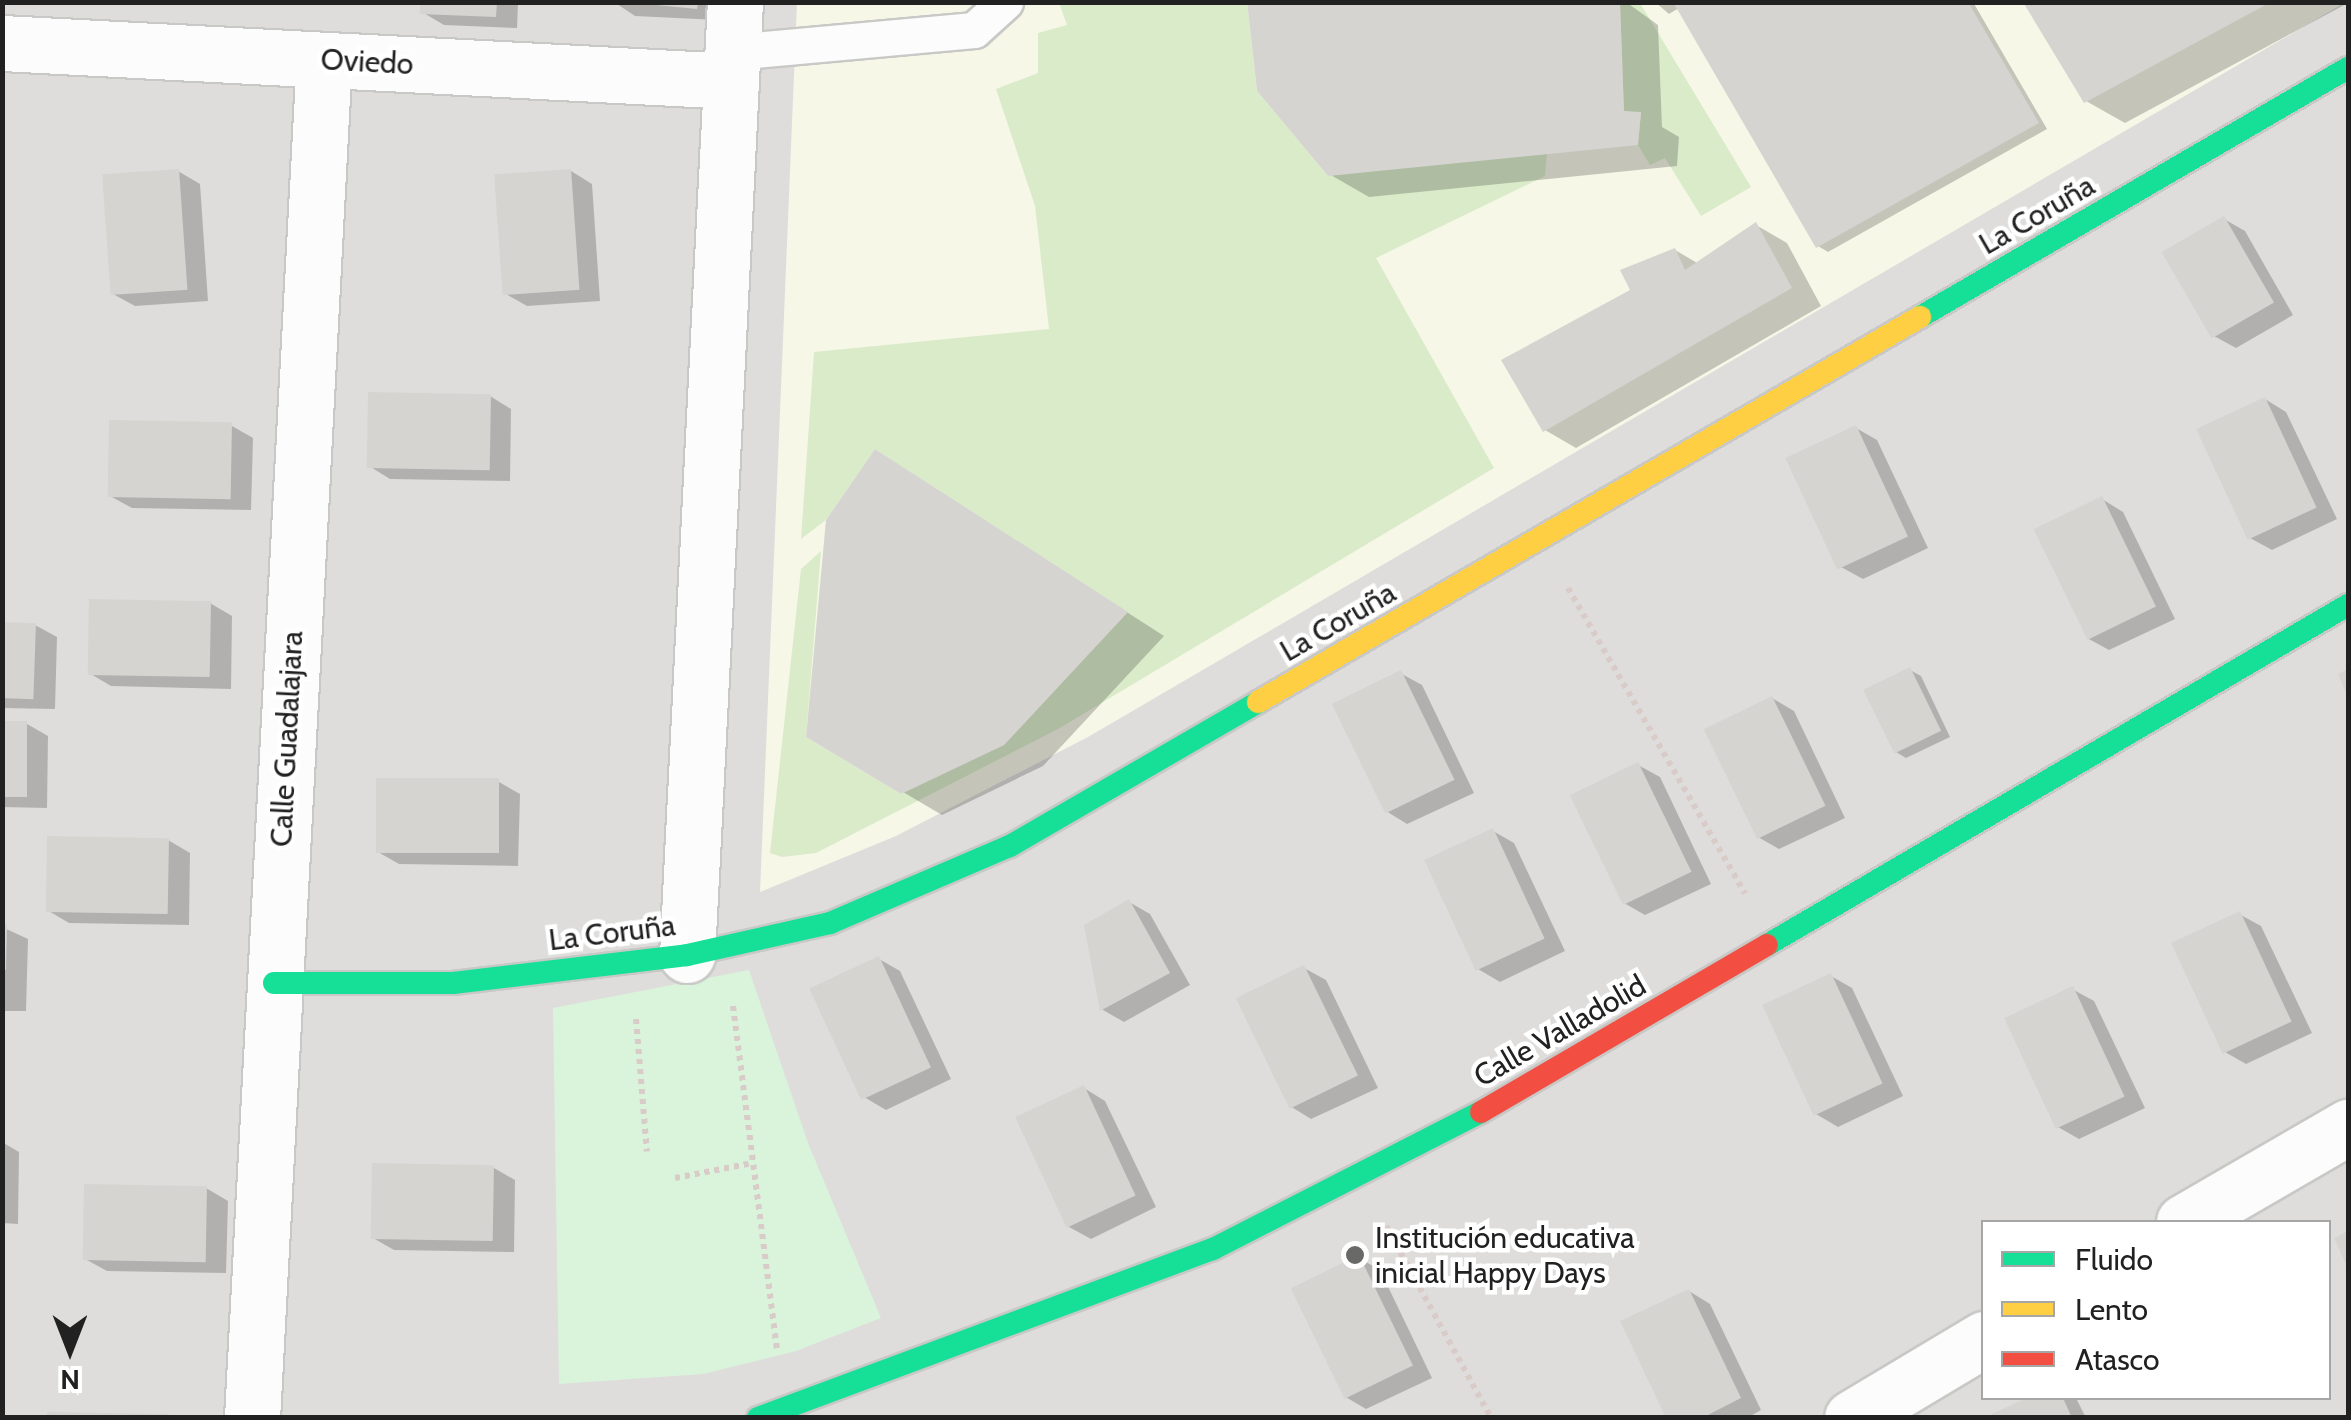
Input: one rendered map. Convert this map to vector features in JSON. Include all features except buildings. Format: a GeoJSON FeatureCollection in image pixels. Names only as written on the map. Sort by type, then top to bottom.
{"type":"FeatureCollection","features":[{"type":"Feature","properties":{"kind":"street","name":"Oviedo"},"geometry":{"type":"LineString","coordinates":[[2,44],[324,60],[733,45]]}},
{"type":"Feature","properties":{"kind":"street"},"geometry":{"type":"LineString","coordinates":[[706,951],[733,45]]}},
{"type":"Feature","properties":{"kind":"street","name":"Calle Guadalajara"},"geometry":{"type":"LineString","coordinates":[[252,1418],[324,60]]}},
{"type":"Feature","properties":{"kind":"street","name":"La Coruña"},"geometry":{"type":"LineString","coordinates":[[274,983],[453,983],[706,951],[830,922],[1010,846],[2348,68]]}},
{"type":"Feature","properties":{"kind":"street","name":"Calle Valladolid"},"geometry":{"type":"LineString","coordinates":[[758,1418],[1213,1249],[1359,1177],[1774,941],[2348,605]]}},
{"type":"Feature","properties":{"kind":"street"},"geometry":{"type":"LineString","coordinates":[[2187,1220],[2348,1127]]}},
{"type":"Feature","properties":{"kind":"street"},"geometry":{"type":"LineString","coordinates":[[1852,1418],[1914,1401],[1981,1342]]}},
{"type":"Feature","properties":{"kind":"lane"},"geometry":{"type":"LineString","coordinates":[[733,45],[974,30],[1005,2]]}},
{"type":"Feature","properties":{"kind":"path"},"geometry":{"type":"LineString","coordinates":[[1540,540],[1774,941]]}},
{"type":"Feature","properties":{"kind":"path"},"geometry":{"type":"LineString","coordinates":[[706,951],[753,1163],[785,1411]]}},
{"type":"Feature","properties":{"kind":"path"},"geometry":{"type":"LineString","coordinates":[[634,1002],[647,1152]]}},
{"type":"Feature","properties":{"kind":"path"},"geometry":{"type":"LineString","coordinates":[[675,1178],[753,1163]]}},
{"type":"Feature","properties":{"kind":"path"},"geometry":{"type":"LineString","coordinates":[[1359,1177],[1492,1418]]}},
{"type":"Feature","properties":{"kind":"shaded area"},"geometry":{"type":"Polygon","coordinates":[[[3,3],[2348,3],[2348,1417],[3,1418],[3,3]]]}},
{"type":"Feature","properties":{"kind":"shaded area"},"geometry":{"type":"Polygon","coordinates":[[[797,3],[2344,3],[1088,737],[896,836],[760,892],[797,3]]]}},
{"type":"Feature","properties":{"kind":"green space"},"geometry":{"type":"Polygon","coordinates":[[[1059,3],[1247,3],[1257,91],[1328,176],[1547,152],[1545,176],[1376,258],[1494,468],[1058,729],[816,853],[782,857],[770,853],[801,569],[821,551],[806,737],[901,794],[1004,745],[1127,612],[875,449],[826,520],[801,539],[814,352],[1049,329],[1035,206],[996,89],[1038,73],[1038,33],[1067,25],[1059,3]]]}},
{"type":"Feature","properties":{"kind":"green space"},"geometry":{"type":"Polygon","coordinates":[[[1620,3],[1640,3],[1751,187],[1701,216],[1665,158],[1650,165],[1638,145],[1641,113],[1624,111],[1620,3]]]}},
{"type":"Feature","properties":{"kind":"green space"},"geometry":{"type":"Polygon","coordinates":[[[749,970],[808,1143],[881,1318],[796,1351],[703,1374],[559,1384],[553,1008],[749,970]]]}},
{"type":"Feature","properties":{"kind":"traffic: fast"},"geometry":{"type":"LineString","coordinates":[[1920,317],[2348,68]]}},
{"type":"Feature","properties":{"kind":"traffic: fast"},"geometry":{"type":"LineString","coordinates":[[1767,945],[2348,605]]}},
{"type":"Feature","properties":{"kind":"traffic: fast"},"geometry":{"type":"LineString","coordinates":[[274,983],[453,983],[687,955],[830,923],[1010,846],[1258,702]]}},
{"type":"Feature","properties":{"kind":"traffic: fast"},"geometry":{"type":"LineString","coordinates":[[758,1418],[1213,1249],[1481,1112]]}},
{"type":"Feature","properties":{"kind":"traffic: slow"},"geometry":{"type":"LineString","coordinates":[[1258,702],[1920,317]]}},
{"type":"Feature","properties":{"kind":"traffic: jam"},"geometry":{"type":"LineString","coordinates":[[1481,1112],[1767,945]]}},
{"type":"Feature","properties":{"kind":"place","name":"Institución educativa inicial Happy Days"},"geometry":{"type":"Point","coordinates":[1355,1255]}}]}
